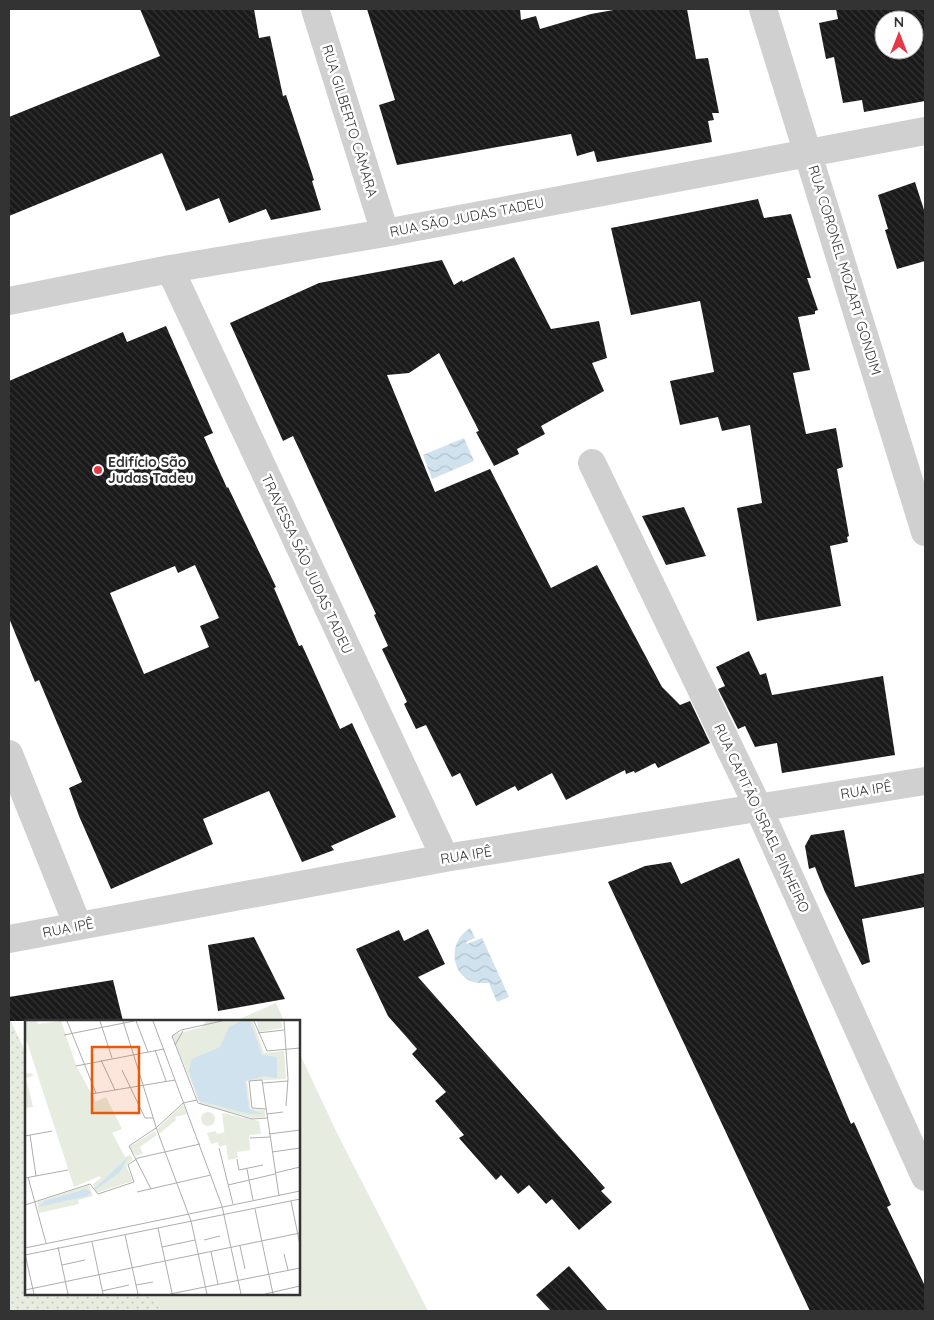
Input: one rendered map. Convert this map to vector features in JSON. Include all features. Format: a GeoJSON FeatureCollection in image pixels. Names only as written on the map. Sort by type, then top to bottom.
{"type":"FeatureCollection","features":[{"type":"Feature","properties":{"kind":"street","name":"RUA GILBERTO CÂMARA"},"geometry":{"type":"LineString","coordinates":[[315,9],[385,233]]}},
{"type":"Feature","properties":{"kind":"street","name":"RUA CORONEL MOZART GONDIM"},"geometry":{"type":"LineString","coordinates":[[763,9],[925,532]]}},
{"type":"Feature","properties":{"kind":"street","name":"RUA SÃO JUDAS TADEU"},"geometry":{"type":"LineString","coordinates":[[9,301],[170,269],[385,233],[925,131]]}},
{"type":"Feature","properties":{"kind":"street","name":"TRAVESSA SÃO JUDAS TADEU"},"geometry":{"type":"LineString","coordinates":[[170,269],[445,858]]}},
{"type":"Feature","properties":{"kind":"street","name":"RUA CAPITÃO ISRAEL PINHEIRO"},"geometry":{"type":"LineString","coordinates":[[592,463],[758,807],[925,1177]]}},
{"type":"Feature","properties":{"kind":"street"},"geometry":{"type":"LineString","coordinates":[[9,754],[78,926]]}},
{"type":"Feature","properties":{"kind":"street","name":"RUA IPÊ"},"geometry":{"type":"LineString","coordinates":[[9,940],[445,858],[925,781]]}},
{"type":"Feature","properties":{"kind":"shaded area"},"geometry":{"type":"Polygon","coordinates":[[[276,1003],[284,1020],[237,1020],[276,1003]]]}},
{"type":"Feature","properties":{"kind":"shaded area"},"geometry":{"type":"Polygon","coordinates":[[[9,1017],[25,1051],[25,1295],[153,1295],[161,1311],[9,1311],[9,1017]]]}},
{"type":"Feature","properties":{"kind":"shaded area"},"geometry":{"type":"Polygon","coordinates":[[[300,1054],[337,1133],[428,1311],[161,1311],[153,1295],[300,1295],[300,1054]]]}},
{"type":"Feature","properties":{"kind":"water"},"geometry":{"type":"Polygon","coordinates":[[[464,438],[474,461],[432,479],[423,455],[464,438]]]}},
{"type":"Feature","properties":{"kind":"water"},"geometry":{"type":"Polygon","coordinates":[[[470,928],[475,938],[466,942],[467,944],[482,938],[509,997],[497,1002],[489,983],[473,982],[461,974],[458,969],[455,962],[457,942],[470,928]]]}},
{"type":"Feature","properties":{"kind":"building"},"geometry":{"type":"Polygon","coordinates":[[[140,9],[254,9],[259,38],[270,36],[283,96],[286,95],[314,180],[312,181],[321,210],[271,220],[266,209],[229,223],[219,198],[186,211],[162,153],[9,216],[9,117],[160,56],[140,9]]]}},
{"type":"Feature","properties":{"kind":"building"},"geometry":{"type":"Polygon","coordinates":[[[367,9],[520,9],[521,20],[536,16],[540,29],[591,14],[619,9],[687,9],[696,59],[708,58],[719,113],[712,113],[714,120],[708,121],[712,142],[597,162],[594,151],[577,156],[571,134],[397,165],[379,105],[395,100],[367,9]]]}},
{"type":"Feature","properties":{"kind":"building"},"geometry":{"type":"Polygon","coordinates":[[[836,9],[925,9],[925,101],[864,112],[862,100],[843,103],[834,57],[826,59],[819,23],[838,19],[836,9]]]}},
{"type":"Feature","properties":{"kind":"building"},"geometry":{"type":"Polygon","coordinates":[[[915,182],[925,213],[925,261],[897,269],[885,230],[888,229],[878,195],[915,182]]]}},
{"type":"Feature","properties":{"kind":"building"},"geometry":{"type":"Polygon","coordinates":[[[758,199],[764,218],[791,214],[811,278],[807,278],[818,310],[815,311],[815,314],[798,317],[810,370],[793,373],[806,434],[836,428],[843,467],[837,469],[849,536],[847,537],[848,542],[830,546],[841,606],[757,621],[737,508],[762,503],[750,425],[722,431],[718,417],[680,425],[670,381],[714,372],[700,301],[631,315],[611,228],[758,199]]]}},
{"type":"Feature","properties":{"kind":"building"},"geometry":{"type":"Polygon","coordinates":[[[514,257],[551,329],[599,321],[607,358],[592,363],[604,391],[541,426],[545,434],[517,449],[519,454],[494,466],[476,432],[479,431],[439,353],[409,373],[387,375],[435,492],[490,469],[551,588],[597,565],[662,687],[680,705],[690,701],[710,743],[658,768],[655,763],[635,773],[634,771],[626,774],[625,770],[566,800],[552,773],[518,791],[515,786],[476,806],[460,773],[452,777],[426,725],[416,729],[404,704],[407,702],[382,649],[388,646],[374,615],[376,614],[293,436],[283,441],[230,323],[319,283],[442,260],[454,285],[514,257]]]}},
{"type":"Feature","properties":{"kind":"building"},"geometry":{"type":"Polygon","coordinates":[[[166,326],[213,433],[204,437],[276,587],[274,588],[299,646],[302,645],[340,729],[352,723],[396,817],[331,846],[334,850],[302,862],[269,791],[203,819],[213,844],[111,889],[79,816],[69,788],[82,782],[39,680],[35,682],[9,618],[9,381],[123,332],[127,342],[166,326]],[[195,565],[178,573],[175,566],[110,593],[144,674],[209,647],[200,626],[219,618],[195,565]]]}},
{"type":"Feature","properties":{"kind":"building"},"geometry":{"type":"Polygon","coordinates":[[[684,507],[706,556],[666,565],[642,516],[684,507]]]}},
{"type":"Feature","properties":{"kind":"building"},"geometry":{"type":"Polygon","coordinates":[[[749,651],[760,675],[766,673],[772,695],[883,676],[895,755],[782,773],[777,743],[755,747],[745,726],[738,729],[718,689],[725,686],[716,667],[749,651]]]}},
{"type":"Feature","properties":{"kind":"building"},"geometry":{"type":"Polygon","coordinates":[[[844,830],[855,887],[925,873],[925,907],[862,919],[870,962],[862,965],[825,892],[815,867],[809,869],[805,846],[811,835],[844,830]]]}},
{"type":"Feature","properties":{"kind":"building"},"geometry":{"type":"Polygon","coordinates":[[[739,858],[851,1124],[854,1122],[891,1205],[887,1207],[925,1286],[925,1311],[810,1311],[608,882],[645,866],[671,862],[681,884],[739,858]]]}},
{"type":"Feature","properties":{"kind":"building"},"geometry":{"type":"Polygon","coordinates":[[[428,929],[445,964],[418,977],[605,1188],[601,1191],[612,1202],[579,1230],[552,1199],[546,1204],[529,1185],[518,1194],[501,1175],[496,1180],[459,1138],[464,1135],[435,1101],[446,1092],[412,1054],[417,1049],[388,1016],[356,949],[399,930],[404,941],[428,929]]]}},
{"type":"Feature","properties":{"kind":"building"},"geometry":{"type":"Polygon","coordinates":[[[254,937],[285,999],[218,1011],[208,945],[254,937]]]}},
{"type":"Feature","properties":{"kind":"building"},"geometry":{"type":"Polygon","coordinates":[[[113,980],[123,1020],[9,1021],[9,997],[113,980]]]}},
{"type":"Feature","properties":{"kind":"building"},"geometry":{"type":"Polygon","coordinates":[[[569,1266],[608,1311],[551,1311],[536,1295],[569,1266]]]}},
{"type":"Feature","properties":{"kind":"place","name":"Edifício São Judas Tadeu"},"geometry":{"type":"Point","coordinates":[98,470]}}]}
